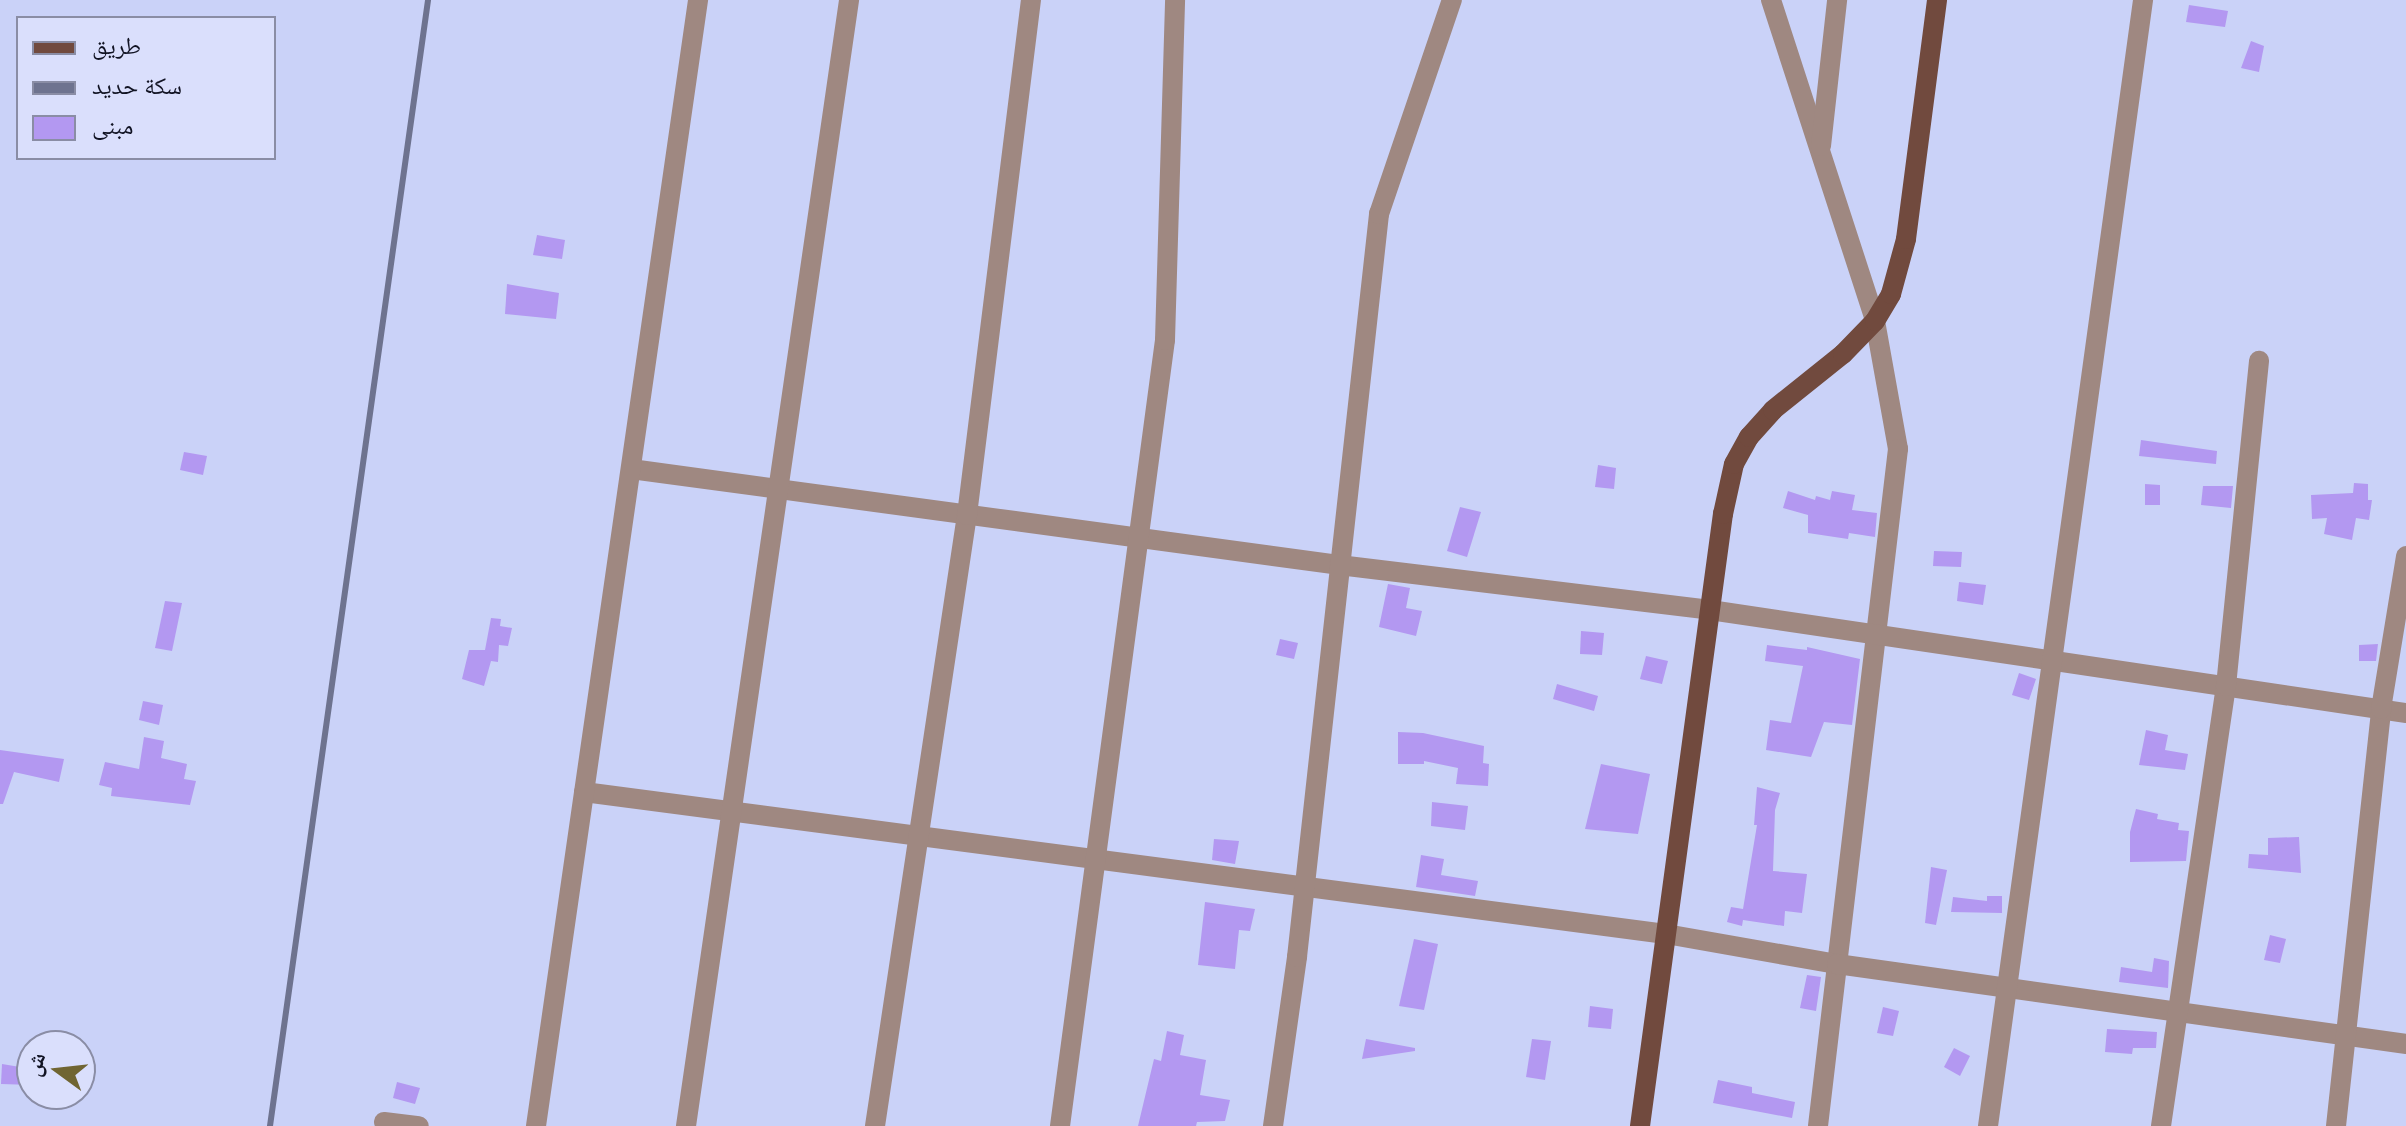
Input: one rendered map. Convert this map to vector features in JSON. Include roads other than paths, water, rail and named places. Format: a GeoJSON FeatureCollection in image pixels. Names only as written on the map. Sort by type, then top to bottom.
{"type":"FeatureCollection","features":[{"type":"Feature","properties":{"kind":"main road"},"geometry":{"type":"LineString","coordinates":[[1640,1126],[1710,610],[1734,464],[1749,437],[1773,410],[1843,354],[1875,321],[1891,294],[1906,239],[1937,0]]}},
{"type":"Feature","properties":{"kind":"street"},"geometry":{"type":"LineString","coordinates":[[536,1126],[698,0]]}},
{"type":"Feature","properties":{"kind":"street"},"geometry":{"type":"LineString","coordinates":[[686,1126],[849,0]]}},
{"type":"Feature","properties":{"kind":"street"},"geometry":{"type":"LineString","coordinates":[[875,1126],[967,515],[1031,0]]}},
{"type":"Feature","properties":{"kind":"street"},"geometry":{"type":"LineString","coordinates":[[1060,1126],[1165,340],[1175,0]]}},
{"type":"Feature","properties":{"kind":"street"},"geometry":{"type":"LineString","coordinates":[[1273,1126],[1304,889],[1379,214],[1452,0]]}},
{"type":"Feature","properties":{"kind":"street"},"geometry":{"type":"LineString","coordinates":[[1771,0],[1875,321],[1898,449],[1818,1126]]}},
{"type":"Feature","properties":{"kind":"street"},"geometry":{"type":"LineString","coordinates":[[1820,154],[1837,0]]}},
{"type":"Feature","properties":{"kind":"street"},"geometry":{"type":"LineString","coordinates":[[1988,1126],[2143,0]]}},
{"type":"Feature","properties":{"kind":"street"},"geometry":{"type":"LineString","coordinates":[[2161,1126],[2226,686],[2259,361]]}},
{"type":"Feature","properties":{"kind":"street"},"geometry":{"type":"LineString","coordinates":[[631,469],[1339,565],[1710,610],[2406,713]]}},
{"type":"Feature","properties":{"kind":"street"},"geometry":{"type":"LineString","coordinates":[[2336,1126],[2381,709],[2406,556]]}},
{"type":"Feature","properties":{"kind":"street"},"geometry":{"type":"LineString","coordinates":[[584,792],[1304,889],[1666,934],[1837,964],[2406,1044]]}},
{"type":"Feature","properties":{"kind":"street"},"geometry":{"type":"LineString","coordinates":[[384,1122],[419,1126]]}},
{"type":"Feature","properties":{"kind":"railway"},"geometry":{"type":"LineString","coordinates":[[270,1126],[428,0]]}}]}
